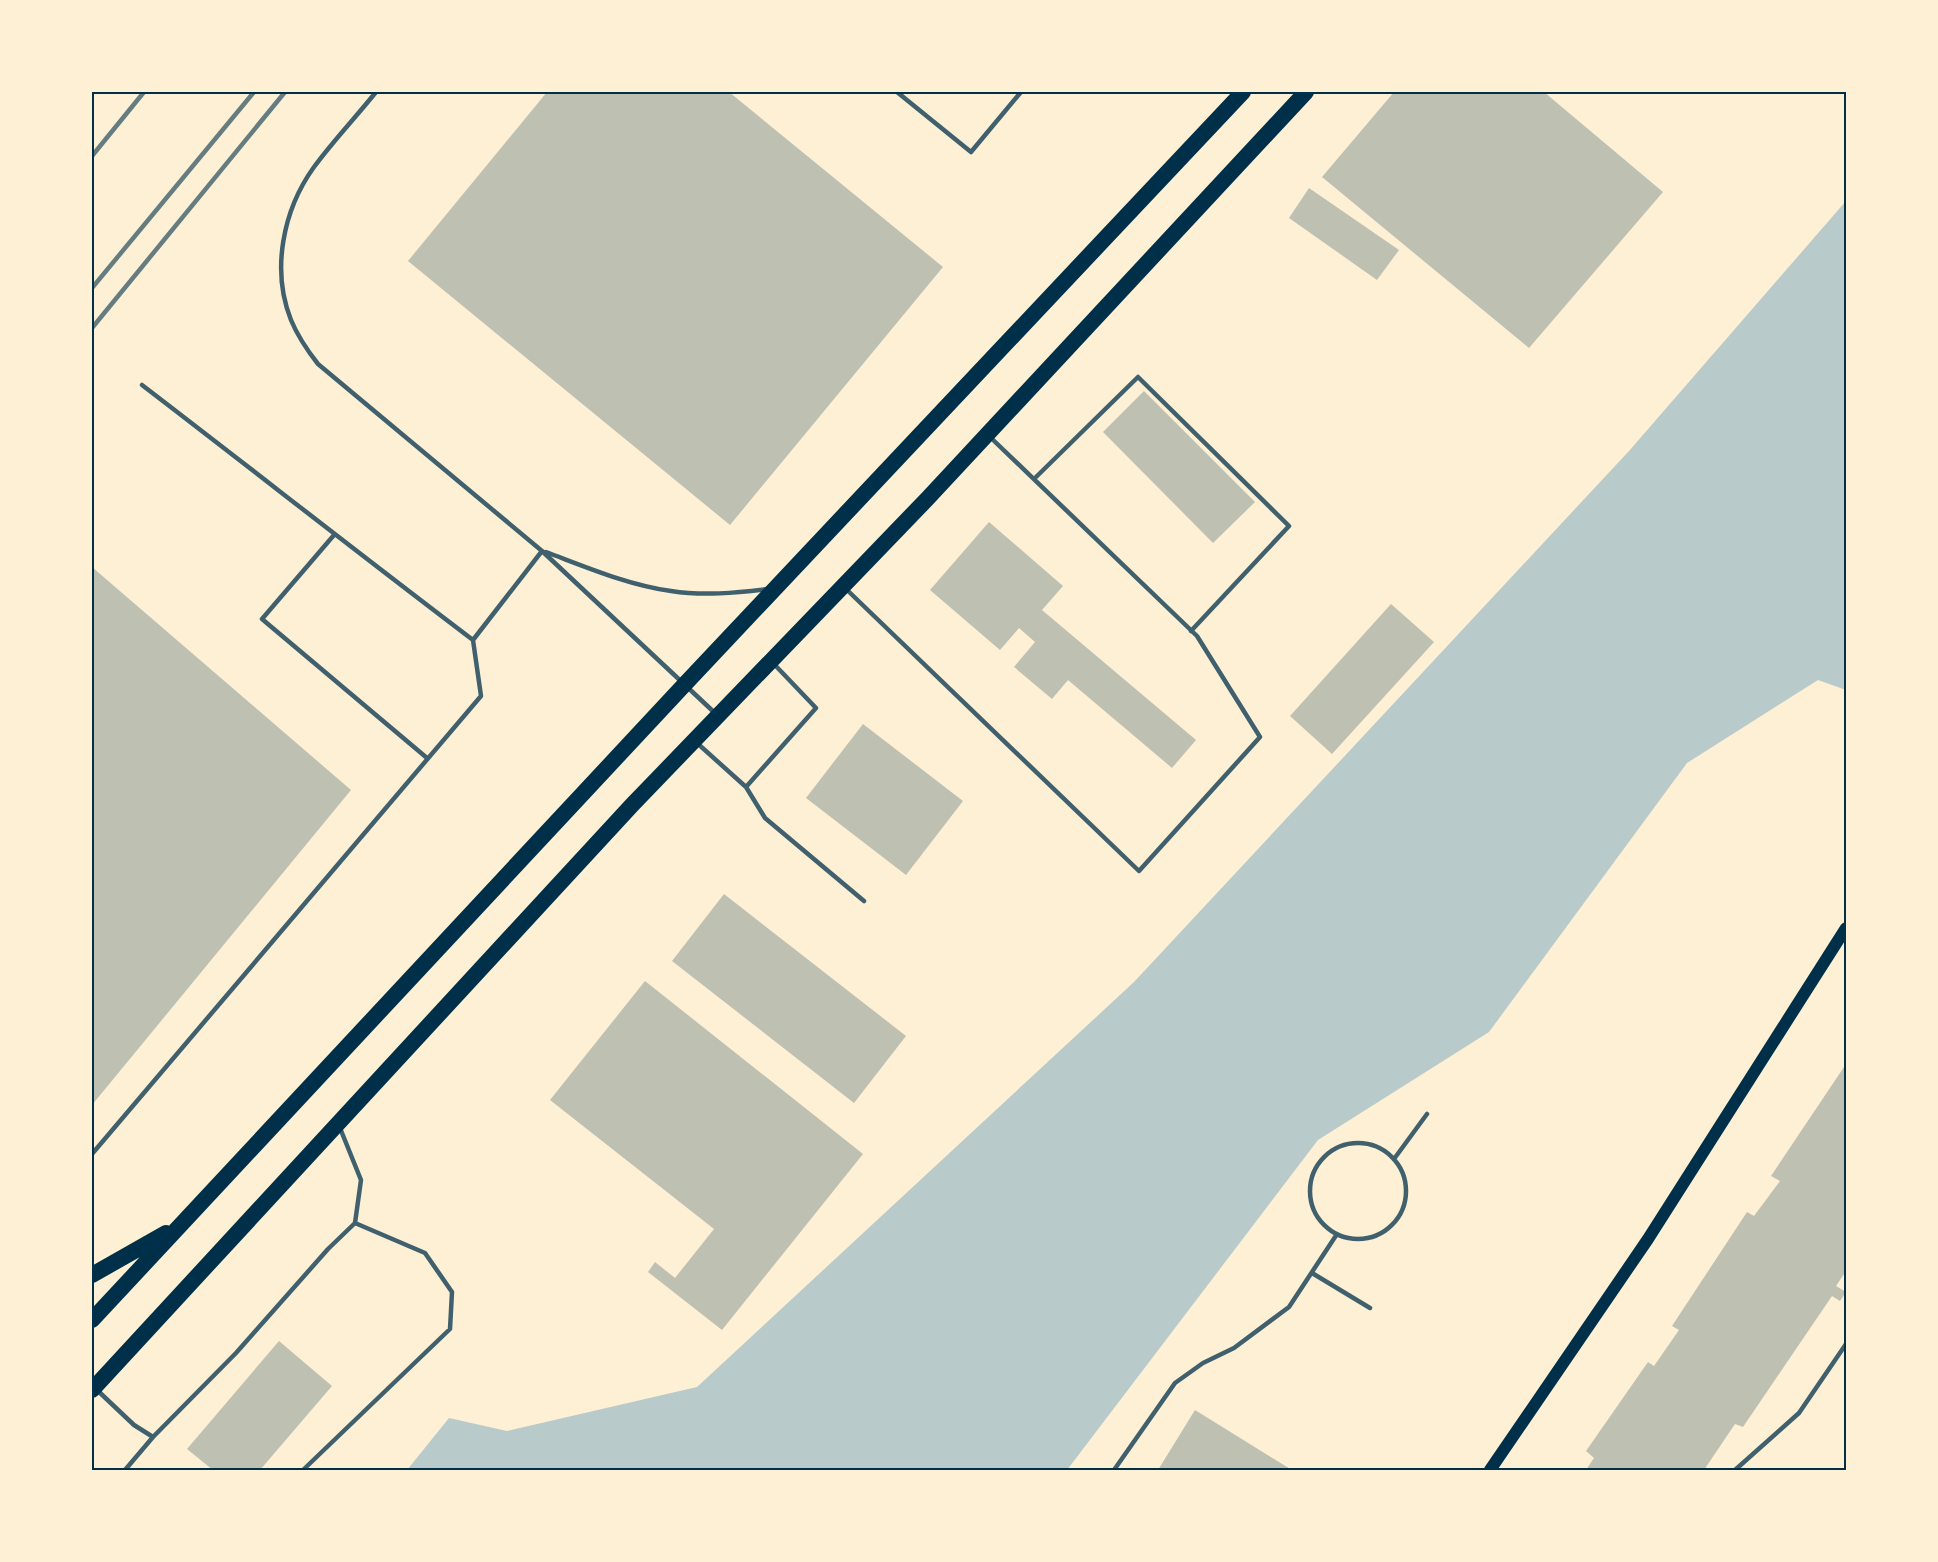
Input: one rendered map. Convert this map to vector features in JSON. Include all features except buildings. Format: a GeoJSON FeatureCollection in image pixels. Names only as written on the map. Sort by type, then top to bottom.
{"type":"FeatureCollection","features":[{"type":"Feature","properties":{"kind":"highway"},"geometry":{"type":"LineString","coordinates":[[92,1320],[685,684],[1243,92]]}},
{"type":"Feature","properties":{"kind":"highway"},"geometry":{"type":"LineString","coordinates":[[93,1388],[632,805],[987,434],[1306,92]]}},
{"type":"Feature","properties":{"kind":"highway"},"geometry":{"type":"LineString","coordinates":[[92,1275],[180,1225]]}},
{"type":"Feature","properties":{"kind":"main road"},"geometry":{"type":"LineString","coordinates":[[1490,1470],[1648,1239],[1846,928]]}},
{"type":"Feature","properties":{"kind":"lane"},"geometry":{"type":"LineString","coordinates":[[376,92],[314,167],[290,213],[284,239],[281,271],[284,298],[302,343],[318,364],[542,551],[718,715]]}},
{"type":"Feature","properties":{"kind":"lane"},"geometry":{"type":"LineString","coordinates":[[897,92],[971,152],[1021,92]]}},
{"type":"Feature","properties":{"kind":"lane"},"geometry":{"type":"LineString","coordinates":[[1034,479],[1138,377],[1289,526],[1191,631]]}},
{"type":"Feature","properties":{"kind":"lane"},"geometry":{"type":"LineString","coordinates":[[142,385],[473,640]]}},
{"type":"Feature","properties":{"kind":"lane"},"geometry":{"type":"LineString","coordinates":[[843,586],[1139,870],[1260,737],[1197,636],[987,434]]}},
{"type":"Feature","properties":{"kind":"lane"},"geometry":{"type":"LineString","coordinates":[[334,535],[262,619],[427,758]]}},
{"type":"Feature","properties":{"kind":"lane"},"geometry":{"type":"LineString","coordinates":[[542,551],[597,571],[669,591],[727,594],[777,588]]}},
{"type":"Feature","properties":{"kind":"lane"},"geometry":{"type":"LineString","coordinates":[[92,1154],[480,696],[473,640],[542,551]]}},
{"type":"Feature","properties":{"kind":"lane"},"geometry":{"type":"LineString","coordinates":[[746,787],[816,708],[771,661]]}},
{"type":"Feature","properties":{"kind":"lane"},"geometry":{"type":"LineString","coordinates":[[694,740],[746,787],[765,818],[864,901]]}},
{"type":"Feature","properties":{"kind":"lane"},"geometry":{"type":"LineString","coordinates":[[1394,1159],[1427,1114]]}},
{"type":"Feature","properties":{"kind":"lane"},"geometry":{"type":"LineString","coordinates":[[125,1470],[153,1437],[236,1353],[328,1249],[355,1223],[361,1180],[338,1123]]}},
{"type":"Feature","properties":{"kind":"lane"},"geometry":{"type":"LineString","coordinates":[[1351,1143],[1367,1143],[1381,1149],[1394,1159],[1403,1172],[1406,1188],[1404,1204],[1396,1220],[1385,1231],[1370,1237],[1353,1238],[1337,1234],[1325,1225],[1316,1213],[1311,1198],[1311,1184],[1315,1169],[1324,1157],[1337,1148],[1351,1143]]}},
{"type":"Feature","properties":{"kind":"lane"},"geometry":{"type":"LineString","coordinates":[[303,1470],[450,1329],[452,1292],[425,1253],[355,1223]]}},
{"type":"Feature","properties":{"kind":"lane"},"geometry":{"type":"LineString","coordinates":[[1114,1470],[1175,1383],[1203,1363],[1234,1348],[1288,1307],[1337,1234]]}},
{"type":"Feature","properties":{"kind":"lane"},"geometry":{"type":"LineString","coordinates":[[1311,1274],[1370,1308]]}},
{"type":"Feature","properties":{"kind":"lane"},"geometry":{"type":"LineString","coordinates":[[1736,1470],[1799,1413],[1846,1344]]}},
{"type":"Feature","properties":{"kind":"lane"},"geometry":{"type":"LineString","coordinates":[[93,1388],[134,1425],[153,1437]]}},
{"type":"Feature","properties":{"kind":"shaded area"},"geometry":{"type":"Polygon","coordinates":[[[1846,201],[1846,690],[1818,680],[1687,763],[1489,1032],[1318,1140],[1067,1470],[407,1470],[449,1418],[507,1431],[697,1387],[1134,982],[1629,451],[1846,201]]]}},
{"type":"Feature","properties":{"kind":"railway"},"geometry":{"type":"LineString","coordinates":[[92,156],[144,92]]}},
{"type":"Feature","properties":{"kind":"railway"},"geometry":{"type":"LineString","coordinates":[[92,288],[254,92]]}},
{"type":"Feature","properties":{"kind":"railway"},"geometry":{"type":"LineString","coordinates":[[92,328],[285,92]]}}]}
